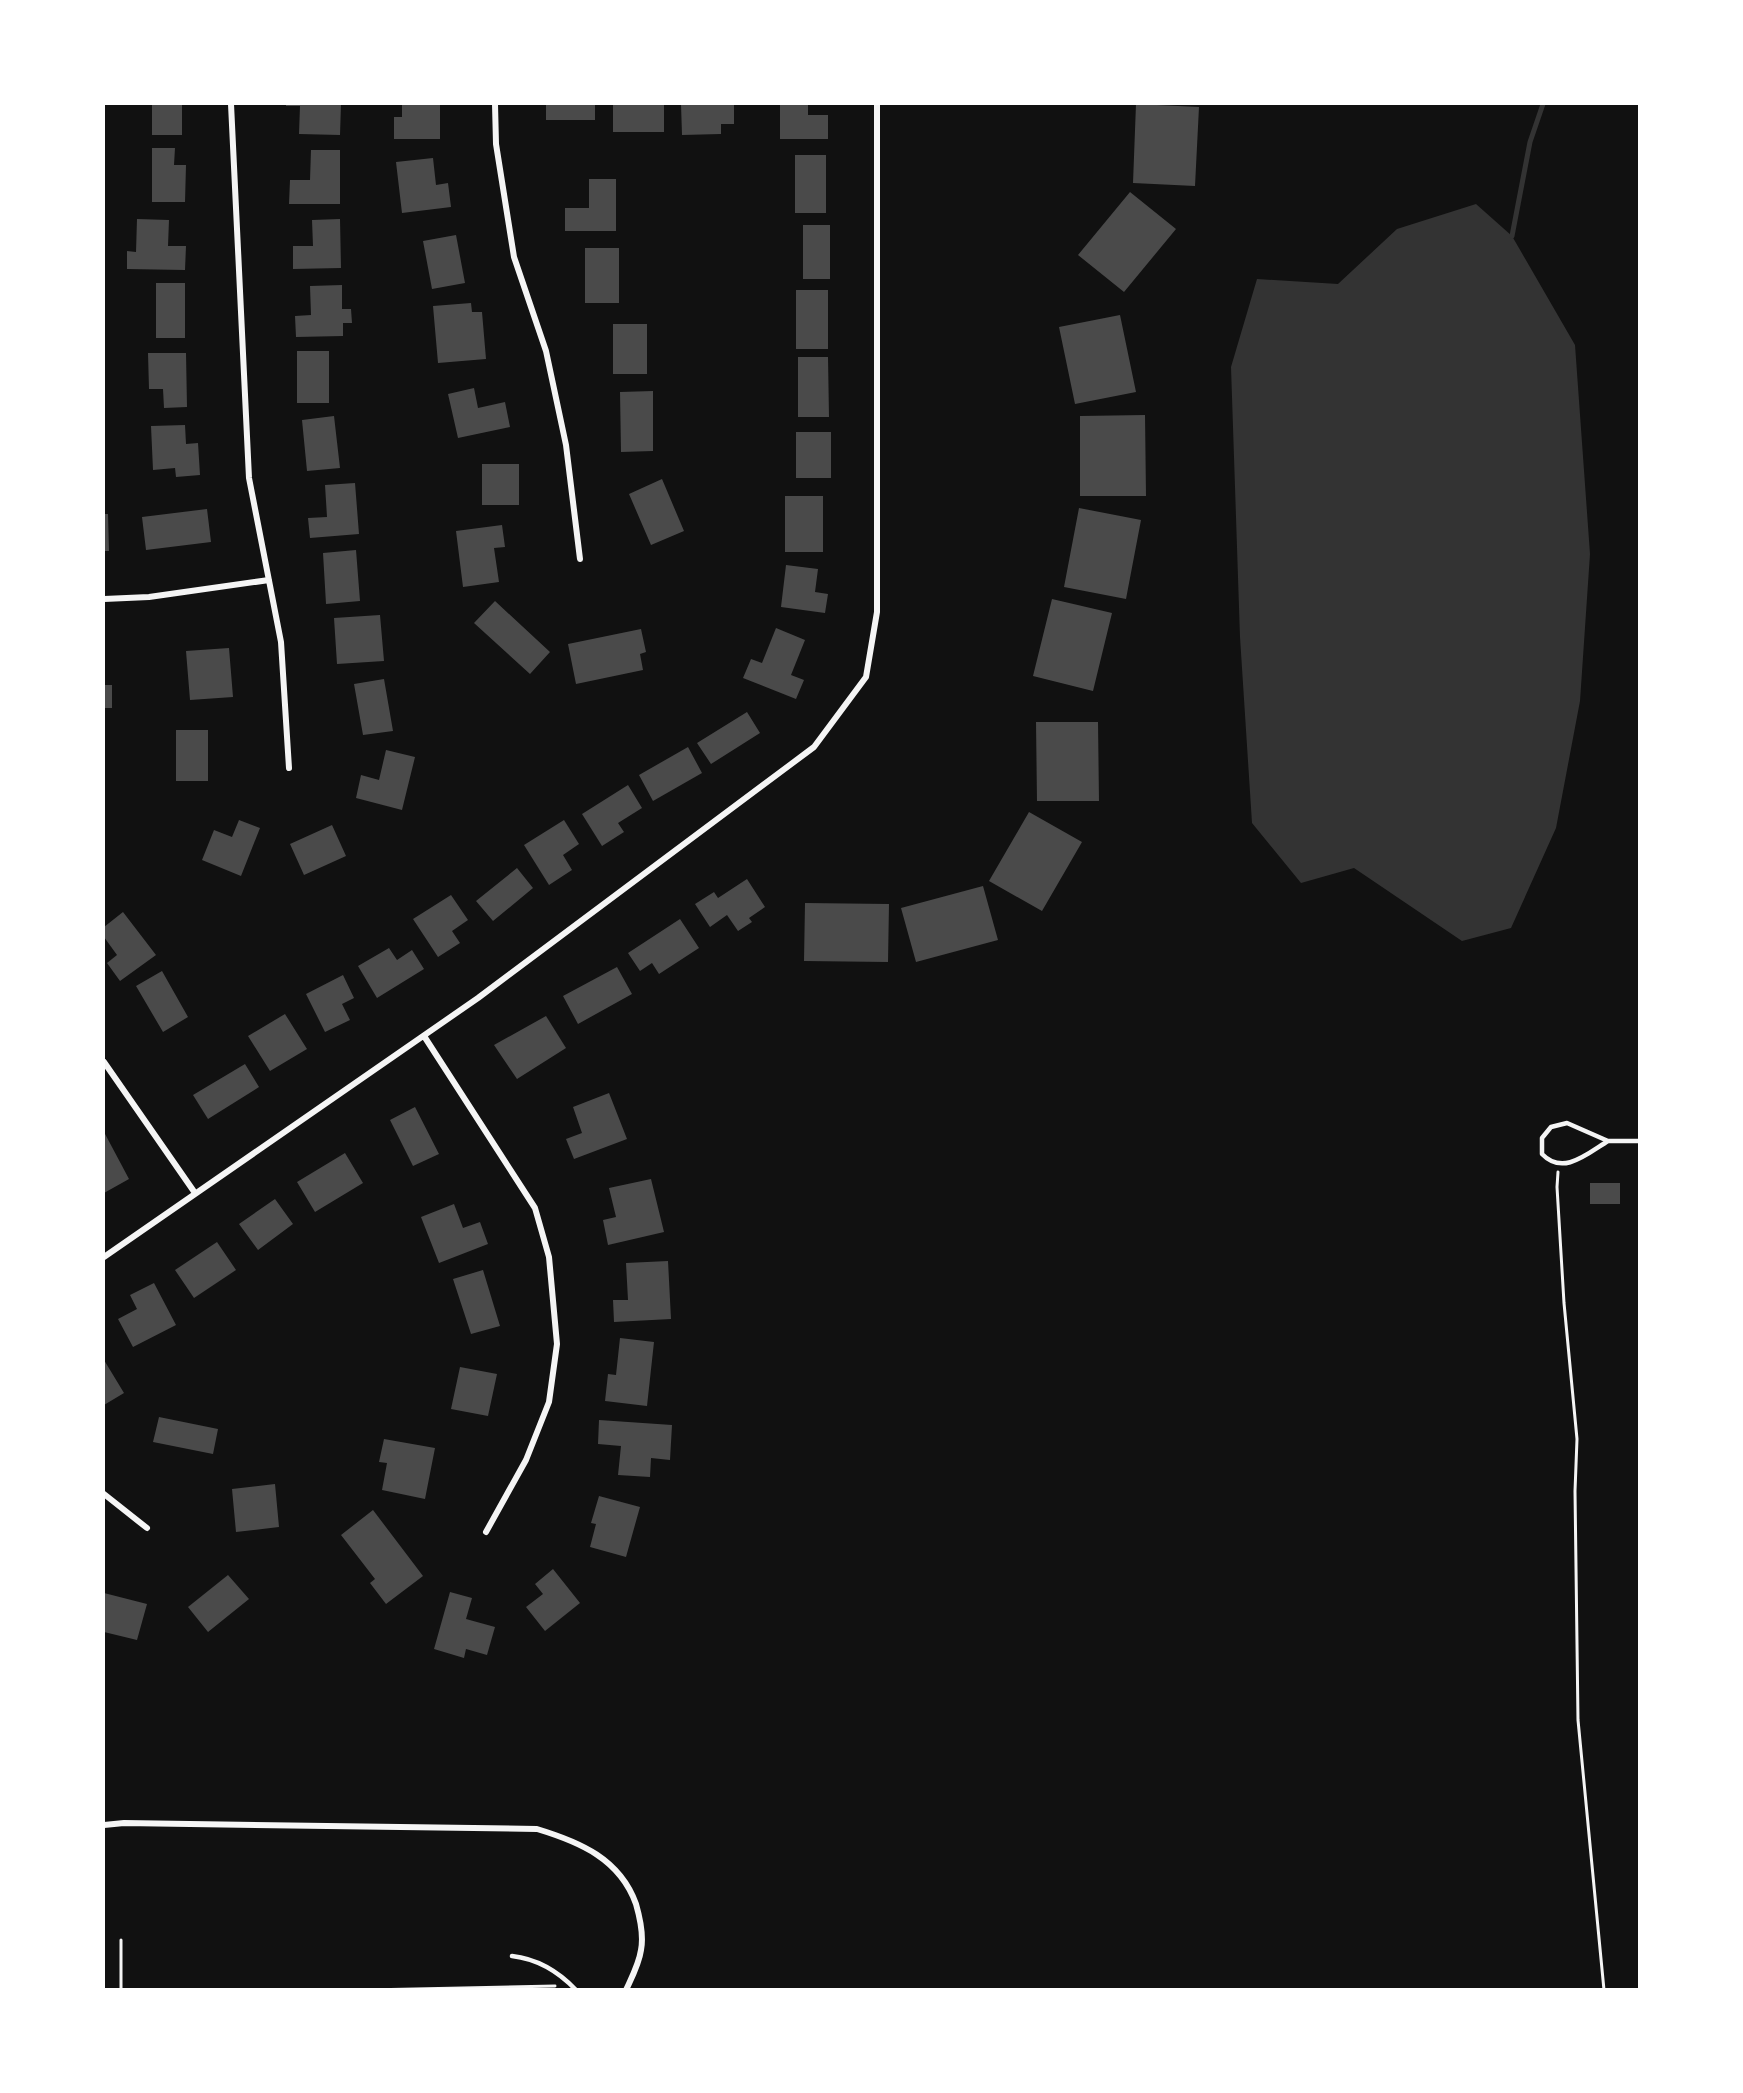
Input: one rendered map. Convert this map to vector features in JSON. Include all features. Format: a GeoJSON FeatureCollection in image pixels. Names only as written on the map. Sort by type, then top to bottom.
{"type":"FeatureCollection","features":[{"type":"Feature","properties":{"kind":"street"},"geometry":{"type":"LineString","coordinates":[[231,104],[249,478],[281,642],[289,768]]}},
{"type":"Feature","properties":{"kind":"street"},"geometry":{"type":"LineString","coordinates":[[495,104],[496,144],[514,257],[546,351],[567,446],[580,559]]}},
{"type":"Feature","properties":{"kind":"street"},"geometry":{"type":"LineString","coordinates":[[104,1257],[424,1036],[814,747],[866,677],[877,612],[877,104]]}},
{"type":"Feature","properties":{"kind":"street"},"geometry":{"type":"LineString","coordinates":[[104,599],[148,597],[269,579]]}},
{"type":"Feature","properties":{"kind":"street"},"geometry":{"type":"LineString","coordinates":[[424,1036],[535,1208],[549,1257],[557,1344],[549,1402],[526,1460],[486,1532]]}},
{"type":"Feature","properties":{"kind":"street"},"geometry":{"type":"LineString","coordinates":[[104,1062],[195,1193]]}},
{"type":"Feature","properties":{"kind":"street"},"geometry":{"type":"LineString","coordinates":[[104,1494],[147,1528]]}},
{"type":"Feature","properties":{"kind":"street"},"geometry":{"type":"LineString","coordinates":[[104,1826],[124,1823],[537,1828],[593,1851],[613,1865],[631,1890],[641,1919],[642,1950],[626,1989]]}},
{"type":"Feature","properties":{"kind":"lane"},"geometry":{"type":"LineString","coordinates":[[1608,1142],[1575,1162],[1559,1165],[1550,1162],[1542,1154],[1542,1138],[1551,1127],[1567,1123],[1608,1142],[1640,1141]]}},
{"type":"Feature","properties":{"kind":"lane"},"geometry":{"type":"LineString","coordinates":[[512,1956],[546,1966],[574,1988]]}},
{"type":"Feature","properties":{"kind":"path"},"geometry":{"type":"LineString","coordinates":[[1559,1165],[1557,1187],[1564,1303],[1578,1464],[1575,1491],[1578,1720],[1604,1989]]}},
{"type":"Feature","properties":{"kind":"path"},"geometry":{"type":"LineString","coordinates":[[121,1940],[121,1989]]}},
{"type":"Feature","properties":{"kind":"path"},"geometry":{"type":"LineString","coordinates":[[367,1989],[574,1988]]}},
{"type":"Feature","properties":{"kind":"shaded area"},"geometry":{"type":"Polygon","coordinates":[[[1476,204],[1512,236],[1575,345],[1590,554],[1580,701],[1556,828],[1511,928],[1462,941],[1354,868],[1301,883],[1252,823],[1240,637],[1231,367],[1257,279],[1338,284],[1397,229],[1476,204]]]}},
{"type":"Feature","properties":{"kind":"building"},"geometry":{"type":"Polygon","coordinates":[[[152,104],[182,104],[182,135],[152,135],[152,104]]]}},
{"type":"Feature","properties":{"kind":"building"},"geometry":{"type":"Polygon","coordinates":[[[286,104],[341,104],[340,135],[299,134],[300,106],[286,106],[286,104]]]}},
{"type":"Feature","properties":{"kind":"building"},"geometry":{"type":"Polygon","coordinates":[[[402,104],[440,104],[440,139],[394,139],[394,117],[402,117],[402,104]]]}},
{"type":"Feature","properties":{"kind":"building"},"geometry":{"type":"Polygon","coordinates":[[[546,104],[595,104],[595,120],[546,120],[546,104]]]}},
{"type":"Feature","properties":{"kind":"building"},"geometry":{"type":"Polygon","coordinates":[[[613,104],[664,104],[664,132],[613,132],[613,104]]]}},
{"type":"Feature","properties":{"kind":"building"},"geometry":{"type":"Polygon","coordinates":[[[681,104],[734,104],[734,124],[721,124],[721,134],[682,135],[681,104]]]}},
{"type":"Feature","properties":{"kind":"building"},"geometry":{"type":"Polygon","coordinates":[[[780,104],[808,104],[808,115],[828,115],[828,139],[780,139],[780,104]]]}},
{"type":"Feature","properties":{"kind":"building"},"geometry":{"type":"Polygon","coordinates":[[[1136,104],[1199,107],[1195,186],[1133,183],[1136,104]]]}},
{"type":"Feature","properties":{"kind":"building"},"geometry":{"type":"Polygon","coordinates":[[[152,148],[175,148],[174,165],[186,165],[185,202],[152,202],[152,148]]]}},
{"type":"Feature","properties":{"kind":"building"},"geometry":{"type":"Polygon","coordinates":[[[311,150],[340,150],[340,204],[289,204],[290,180],[310,180],[311,150]]]}},
{"type":"Feature","properties":{"kind":"building"},"geometry":{"type":"Polygon","coordinates":[[[795,155],[826,155],[826,213],[795,213],[795,155]]]}},
{"type":"Feature","properties":{"kind":"building"},"geometry":{"type":"Polygon","coordinates":[[[433,158],[436,185],[448,183],[451,207],[402,213],[396,162],[433,158]]]}},
{"type":"Feature","properties":{"kind":"building"},"geometry":{"type":"Polygon","coordinates":[[[589,179],[616,179],[616,231],[565,231],[565,208],[589,208],[589,179]]]}},
{"type":"Feature","properties":{"kind":"building"},"geometry":{"type":"Polygon","coordinates":[[[1130,192],[1176,229],[1124,292],[1078,255],[1130,192]]]}},
{"type":"Feature","properties":{"kind":"building"},"geometry":{"type":"Polygon","coordinates":[[[137,219],[169,220],[168,246],[186,246],[185,270],[127,269],[127,251],[136,252],[137,219]]]}},
{"type":"Feature","properties":{"kind":"building"},"geometry":{"type":"Polygon","coordinates":[[[340,219],[341,268],[293,269],[293,246],[313,246],[312,220],[340,219]]]}},
{"type":"Feature","properties":{"kind":"building"},"geometry":{"type":"Polygon","coordinates":[[[803,225],[830,225],[830,279],[803,279],[803,225]]]}},
{"type":"Feature","properties":{"kind":"building"},"geometry":{"type":"Polygon","coordinates":[[[456,235],[465,283],[432,289],[423,241],[456,235]]]}},
{"type":"Feature","properties":{"kind":"building"},"geometry":{"type":"Polygon","coordinates":[[[585,248],[619,248],[619,303],[585,303],[585,248]]]}},
{"type":"Feature","properties":{"kind":"building"},"geometry":{"type":"Polygon","coordinates":[[[156,283],[185,283],[185,338],[156,338],[156,283]]]}},
{"type":"Feature","properties":{"kind":"building"},"geometry":{"type":"Polygon","coordinates":[[[342,285],[342,309],[351,309],[352,323],[343,323],[343,336],[296,337],[295,316],[311,315],[310,286],[342,285]]]}},
{"type":"Feature","properties":{"kind":"building"},"geometry":{"type":"Polygon","coordinates":[[[796,290],[828,290],[828,349],[796,349],[796,290]]]}},
{"type":"Feature","properties":{"kind":"building"},"geometry":{"type":"Polygon","coordinates":[[[471,303],[472,312],[482,312],[486,359],[438,363],[433,306],[471,303]]]}},
{"type":"Feature","properties":{"kind":"building"},"geometry":{"type":"Polygon","coordinates":[[[1120,315],[1136,392],[1075,404],[1059,327],[1120,315]]]}},
{"type":"Feature","properties":{"kind":"building"},"geometry":{"type":"Polygon","coordinates":[[[613,324],[647,324],[647,374],[613,374],[613,324]]]}},
{"type":"Feature","properties":{"kind":"building"},"geometry":{"type":"Polygon","coordinates":[[[297,351],[329,351],[329,403],[297,403],[297,351]]]}},
{"type":"Feature","properties":{"kind":"building"},"geometry":{"type":"Polygon","coordinates":[[[148,353],[186,353],[187,407],[164,408],[163,389],[149,389],[148,353]]]}},
{"type":"Feature","properties":{"kind":"building"},"geometry":{"type":"Polygon","coordinates":[[[798,357],[828,357],[829,417],[798,417],[798,357]]]}},
{"type":"Feature","properties":{"kind":"building"},"geometry":{"type":"Polygon","coordinates":[[[474,388],[478,408],[505,402],[510,427],[458,438],[448,394],[474,388]]]}},
{"type":"Feature","properties":{"kind":"building"},"geometry":{"type":"Polygon","coordinates":[[[653,391],[653,451],[621,452],[620,392],[653,391]]]}},
{"type":"Feature","properties":{"kind":"building"},"geometry":{"type":"Polygon","coordinates":[[[1145,415],[1146,496],[1080,496],[1080,416],[1145,415]]]}},
{"type":"Feature","properties":{"kind":"building"},"geometry":{"type":"Polygon","coordinates":[[[334,416],[340,468],[307,471],[302,420],[334,416]]]}},
{"type":"Feature","properties":{"kind":"building"},"geometry":{"type":"Polygon","coordinates":[[[185,425],[186,444],[198,443],[200,475],[176,477],[175,468],[153,470],[151,426],[185,425]]]}},
{"type":"Feature","properties":{"kind":"building"},"geometry":{"type":"Polygon","coordinates":[[[796,432],[831,432],[831,478],[796,478],[796,432]]]}},
{"type":"Feature","properties":{"kind":"building"},"geometry":{"type":"Polygon","coordinates":[[[482,464],[519,464],[519,505],[482,505],[482,464]]]}},
{"type":"Feature","properties":{"kind":"building"},"geometry":{"type":"Polygon","coordinates":[[[662,479],[684,531],[651,545],[629,494],[662,479]]]}},
{"type":"Feature","properties":{"kind":"building"},"geometry":{"type":"Polygon","coordinates":[[[355,483],[359,534],[310,538],[308,518],[327,517],[325,485],[355,483]]]}},
{"type":"Feature","properties":{"kind":"building"},"geometry":{"type":"Polygon","coordinates":[[[785,496],[823,496],[823,552],[785,552],[785,496]]]}},
{"type":"Feature","properties":{"kind":"building"},"geometry":{"type":"Polygon","coordinates":[[[1079,508],[1141,520],[1126,599],[1064,587],[1079,508]]]}},
{"type":"Feature","properties":{"kind":"building"},"geometry":{"type":"Polygon","coordinates":[[[207,509],[211,542],[146,550],[142,517],[207,509]]]}},
{"type":"Feature","properties":{"kind":"building"},"geometry":{"type":"Polygon","coordinates":[[[104,514],[108,514],[109,551],[104,551],[104,514]]]}},
{"type":"Feature","properties":{"kind":"building"},"geometry":{"type":"Polygon","coordinates":[[[502,525],[505,547],[494,548],[499,582],[463,587],[456,531],[502,525]]]}},
{"type":"Feature","properties":{"kind":"building"},"geometry":{"type":"Polygon","coordinates":[[[356,550],[360,601],[326,604],[323,553],[356,550]]]}},
{"type":"Feature","properties":{"kind":"building"},"geometry":{"type":"Polygon","coordinates":[[[786,565],[818,569],[815,592],[828,594],[825,613],[781,607],[786,565]]]}},
{"type":"Feature","properties":{"kind":"building"},"geometry":{"type":"Polygon","coordinates":[[[1052,599],[1112,613],[1093,691],[1033,676],[1052,599]]]}},
{"type":"Feature","properties":{"kind":"building"},"geometry":{"type":"Polygon","coordinates":[[[495,601],[550,652],[530,674],[474,623],[495,601]]]}},
{"type":"Feature","properties":{"kind":"building"},"geometry":{"type":"Polygon","coordinates":[[[380,615],[384,661],[337,664],[334,618],[380,615]]]}},
{"type":"Feature","properties":{"kind":"building"},"geometry":{"type":"Polygon","coordinates":[[[776,628],[805,640],[791,675],[804,680],[796,699],[743,678],[751,659],[762,663],[776,628]]]}},
{"type":"Feature","properties":{"kind":"building"},"geometry":{"type":"Polygon","coordinates":[[[641,629],[646,652],[640,654],[643,670],[576,684],[568,644],[641,629]]]}},
{"type":"Feature","properties":{"kind":"building"},"geometry":{"type":"Polygon","coordinates":[[[229,648],[233,697],[190,700],[186,651],[229,648]]]}},
{"type":"Feature","properties":{"kind":"building"},"geometry":{"type":"Polygon","coordinates":[[[384,679],[393,731],[363,735],[354,684],[384,679]]]}},
{"type":"Feature","properties":{"kind":"building"},"geometry":{"type":"Polygon","coordinates":[[[104,685],[112,685],[112,708],[104,708],[104,685]]]}},
{"type":"Feature","properties":{"kind":"building"},"geometry":{"type":"Polygon","coordinates":[[[747,712],[760,733],[711,764],[697,743],[747,712]]]}},
{"type":"Feature","properties":{"kind":"building"},"geometry":{"type":"Polygon","coordinates":[[[1036,722],[1098,722],[1099,801],[1037,801],[1036,722]]]}},
{"type":"Feature","properties":{"kind":"building"},"geometry":{"type":"Polygon","coordinates":[[[176,730],[208,730],[208,781],[176,781],[176,730]]]}},
{"type":"Feature","properties":{"kind":"building"},"geometry":{"type":"Polygon","coordinates":[[[688,747],[702,773],[653,801],[639,775],[688,747]]]}},
{"type":"Feature","properties":{"kind":"building"},"geometry":{"type":"Polygon","coordinates":[[[386,750],[415,757],[402,810],[356,798],[361,775],[379,780],[386,750]]]}},
{"type":"Feature","properties":{"kind":"building"},"geometry":{"type":"Polygon","coordinates":[[[628,785],[642,808],[618,823],[624,832],[602,846],[582,814],[628,785]]]}},
{"type":"Feature","properties":{"kind":"building"},"geometry":{"type":"Polygon","coordinates":[[[1029,812],[1082,842],[1042,911],[989,881],[1029,812]]]}},
{"type":"Feature","properties":{"kind":"building"},"geometry":{"type":"Polygon","coordinates":[[[239,820],[260,828],[241,876],[202,860],[214,830],[232,837],[239,820]]]}},
{"type":"Feature","properties":{"kind":"building"},"geometry":{"type":"Polygon","coordinates":[[[564,820],[579,844],[563,855],[572,870],[549,885],[524,845],[564,820]]]}},
{"type":"Feature","properties":{"kind":"building"},"geometry":{"type":"Polygon","coordinates":[[[332,825],[346,856],[304,875],[290,844],[332,825]]]}},
{"type":"Feature","properties":{"kind":"building"},"geometry":{"type":"Polygon","coordinates":[[[517,868],[533,888],[493,921],[476,901],[517,868]]]}},
{"type":"Feature","properties":{"kind":"building"},"geometry":{"type":"Polygon","coordinates":[[[747,879],[765,907],[749,918],[752,922],[738,931],[727,915],[710,927],[695,904],[714,892],[718,898],[747,879]]]}},
{"type":"Feature","properties":{"kind":"building"},"geometry":{"type":"Polygon","coordinates":[[[983,886],[998,940],[916,962],[901,908],[983,886]]]}},
{"type":"Feature","properties":{"kind":"building"},"geometry":{"type":"Polygon","coordinates":[[[451,895],[468,920],[452,931],[460,943],[438,957],[413,919],[451,895]]]}},
{"type":"Feature","properties":{"kind":"building"},"geometry":{"type":"Polygon","coordinates":[[[805,903],[889,904],[888,962],[804,961],[805,903]]]}},
{"type":"Feature","properties":{"kind":"building"},"geometry":{"type":"Polygon","coordinates":[[[123,912],[156,955],[120,981],[107,963],[117,955],[104,937],[104,927],[123,912]]]}},
{"type":"Feature","properties":{"kind":"building"},"geometry":{"type":"Polygon","coordinates":[[[680,919],[699,948],[659,974],[652,963],[640,971],[628,953],[680,919]]]}},
{"type":"Feature","properties":{"kind":"building"},"geometry":{"type":"Polygon","coordinates":[[[389,948],[397,960],[412,950],[424,969],[377,998],[358,966],[389,948]]]}},
{"type":"Feature","properties":{"kind":"building"},"geometry":{"type":"Polygon","coordinates":[[[617,967],[632,994],[578,1024],[563,996],[617,967]]]}},
{"type":"Feature","properties":{"kind":"building"},"geometry":{"type":"Polygon","coordinates":[[[162,971],[188,1017],[163,1032],[136,986],[162,971]]]}},
{"type":"Feature","properties":{"kind":"building"},"geometry":{"type":"Polygon","coordinates":[[[343,975],[354,998],[342,1004],[350,1020],[325,1032],[306,994],[343,975]]]}},
{"type":"Feature","properties":{"kind":"building"},"geometry":{"type":"Polygon","coordinates":[[[285,1014],[307,1049],[270,1071],[248,1036],[285,1014]]]}},
{"type":"Feature","properties":{"kind":"building"},"geometry":{"type":"Polygon","coordinates":[[[546,1016],[566,1048],[517,1079],[494,1045],[546,1016]]]}},
{"type":"Feature","properties":{"kind":"building"},"geometry":{"type":"Polygon","coordinates":[[[245,1064],[259,1087],[208,1119],[193,1095],[245,1064]]]}},
{"type":"Feature","properties":{"kind":"building"},"geometry":{"type":"Polygon","coordinates":[[[609,1093],[627,1139],[574,1159],[566,1139],[582,1133],[573,1107],[609,1093]]]}},
{"type":"Feature","properties":{"kind":"building"},"geometry":{"type":"Polygon","coordinates":[[[415,1107],[439,1154],[413,1166],[390,1120],[415,1107]]]}},
{"type":"Feature","properties":{"kind":"building"},"geometry":{"type":"Polygon","coordinates":[[[104,1132],[129,1179],[104,1193],[104,1132]]]}},
{"type":"Feature","properties":{"kind":"building"},"geometry":{"type":"Polygon","coordinates":[[[345,1153],[363,1183],[315,1212],[297,1182],[345,1153]]]}},
{"type":"Feature","properties":{"kind":"building"},"geometry":{"type":"Polygon","coordinates":[[[651,1179],[664,1232],[608,1245],[603,1220],[616,1217],[609,1188],[651,1179]]]}},
{"type":"Feature","properties":{"kind":"building"},"geometry":{"type":"Polygon","coordinates":[[[1590,1183],[1620,1183],[1620,1204],[1590,1204],[1590,1183]]]}},
{"type":"Feature","properties":{"kind":"building"},"geometry":{"type":"Polygon","coordinates":[[[275,1199],[293,1224],[258,1250],[239,1224],[275,1199]]]}},
{"type":"Feature","properties":{"kind":"building"},"geometry":{"type":"Polygon","coordinates":[[[454,1204],[463,1228],[480,1222],[488,1244],[439,1263],[421,1217],[454,1204]]]}},
{"type":"Feature","properties":{"kind":"building"},"geometry":{"type":"Polygon","coordinates":[[[217,1242],[236,1270],[194,1298],[175,1270],[217,1242]]]}},
{"type":"Feature","properties":{"kind":"building"},"geometry":{"type":"Polygon","coordinates":[[[668,1261],[671,1319],[614,1322],[613,1300],[628,1300],[626,1263],[668,1261]]]}},
{"type":"Feature","properties":{"kind":"building"},"geometry":{"type":"Polygon","coordinates":[[[483,1270],[500,1326],[471,1334],[453,1279],[483,1270]]]}},
{"type":"Feature","properties":{"kind":"building"},"geometry":{"type":"Polygon","coordinates":[[[154,1283],[176,1325],[133,1347],[118,1319],[137,1309],[130,1295],[154,1283]]]}},
{"type":"Feature","properties":{"kind":"building"},"geometry":{"type":"Polygon","coordinates":[[[620,1338],[654,1342],[647,1406],[605,1401],[608,1374],[616,1375],[620,1338]]]}},
{"type":"Feature","properties":{"kind":"building"},"geometry":{"type":"Polygon","coordinates":[[[104,1360],[124,1393],[104,1405],[104,1360]]]}},
{"type":"Feature","properties":{"kind":"building"},"geometry":{"type":"Polygon","coordinates":[[[460,1367],[497,1374],[488,1416],[451,1409],[460,1367]]]}},
{"type":"Feature","properties":{"kind":"building"},"geometry":{"type":"Polygon","coordinates":[[[159,1417],[218,1429],[213,1454],[153,1442],[159,1417]]]}},
{"type":"Feature","properties":{"kind":"building"},"geometry":{"type":"Polygon","coordinates":[[[599,1420],[672,1425],[670,1460],[651,1458],[650,1477],[618,1475],[621,1446],[598,1444],[599,1420]]]}},
{"type":"Feature","properties":{"kind":"building"},"geometry":{"type":"Polygon","coordinates":[[[384,1439],[435,1448],[425,1499],[382,1490],[387,1463],[379,1462],[384,1439]]]}},
{"type":"Feature","properties":{"kind":"building"},"geometry":{"type":"Polygon","coordinates":[[[275,1484],[279,1527],[236,1532],[232,1489],[275,1484]]]}},
{"type":"Feature","properties":{"kind":"building"},"geometry":{"type":"Polygon","coordinates":[[[599,1496],[640,1507],[626,1557],[590,1547],[596,1524],[591,1523],[599,1496]]]}},
{"type":"Feature","properties":{"kind":"building"},"geometry":{"type":"Polygon","coordinates":[[[373,1510],[423,1576],[386,1604],[370,1583],[375,1579],[341,1535],[373,1510]]]}},
{"type":"Feature","properties":{"kind":"building"},"geometry":{"type":"Polygon","coordinates":[[[553,1569],[580,1603],[545,1631],[526,1607],[543,1594],[535,1584],[553,1569]]]}},
{"type":"Feature","properties":{"kind":"building"},"geometry":{"type":"Polygon","coordinates":[[[228,1575],[249,1599],[208,1632],[188,1607],[228,1575]]]}},
{"type":"Feature","properties":{"kind":"building"},"geometry":{"type":"Polygon","coordinates":[[[450,1592],[472,1598],[466,1619],[495,1627],[487,1655],[466,1649],[464,1658],[434,1649],[450,1592]]]}},
{"type":"Feature","properties":{"kind":"building"},"geometry":{"type":"Polygon","coordinates":[[[104,1593],[147,1604],[137,1640],[104,1632],[104,1593]]]}},
{"type":"Feature","properties":{"kind":"waterway"},"geometry":{"type":"LineString","coordinates":[[1512,236],[1530,142],[1543,104]]}}]}
